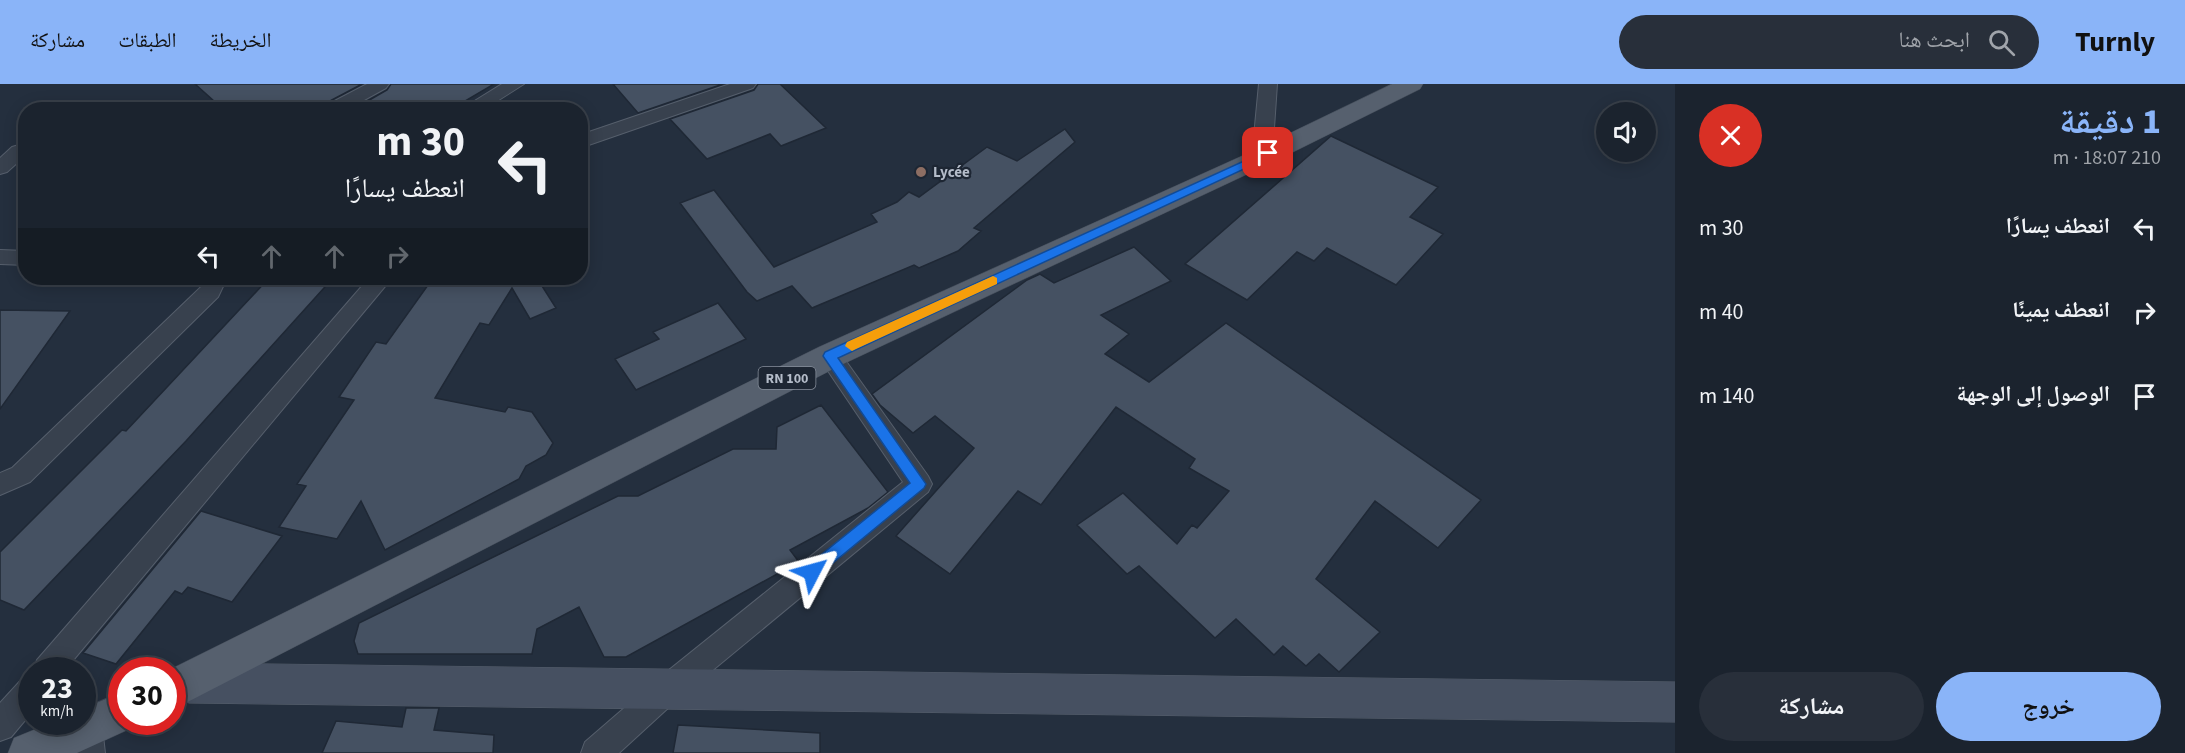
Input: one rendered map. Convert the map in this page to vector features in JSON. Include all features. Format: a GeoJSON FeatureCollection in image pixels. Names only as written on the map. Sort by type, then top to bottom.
{"type":"FeatureCollection","features":[{"type":"Feature","properties":{"kind":"main road","name":"RN 100"},"geometry":{"type":"LineString","coordinates":[[186,683],[830,356],[1262,157],[1412,84]]}},
{"type":"Feature","properties":{"kind":"main road"},"geometry":{"type":"LineString","coordinates":[[186,686],[669,688],[1675,702]]}},
{"type":"Feature","properties":{"kind":"main road"},"geometry":{"type":"LineString","coordinates":[[29,753],[99,731]]}},
{"type":"Feature","properties":{"kind":"street"},"geometry":{"type":"LineString","coordinates":[[347,102],[380,84]]}},
{"type":"Feature","properties":{"kind":"street"},"geometry":{"type":"LineString","coordinates":[[483,102],[514,84]]}},
{"type":"Feature","properties":{"kind":"street"},"geometry":{"type":"LineString","coordinates":[[588,139],[747,84]]}},
{"type":"Feature","properties":{"kind":"street"},"geometry":{"type":"LineString","coordinates":[[1262,157],[1268,84]]}},
{"type":"Feature","properties":{"kind":"street"},"geometry":{"type":"LineString","coordinates":[[0,168],[15,150]]}},
{"type":"Feature","properties":{"kind":"street"},"geometry":{"type":"LineString","coordinates":[[0,258],[18,258]]}},
{"type":"Feature","properties":{"kind":"street"},"geometry":{"type":"LineString","coordinates":[[0,484],[21,475],[210,291],[213,285]]}},
{"type":"Feature","properties":{"kind":"street"},"geometry":{"type":"LineString","coordinates":[[58,657],[375,285]]}},
{"type":"Feature","properties":{"kind":"street"},"geometry":{"type":"LineString","coordinates":[[596,753],[669,688],[919,484],[830,356]]}},
{"type":"Feature","properties":{"kind":"street"},"geometry":{"type":"LineString","coordinates":[[0,726],[18,705]]}},
{"type":"Feature","properties":{"kind":"building"},"geometry":{"type":"Polygon","coordinates":[[[195,84],[362,84],[328,102],[215,102],[195,84]]]}},
{"type":"Feature","properties":{"kind":"building"},"geometry":{"type":"Polygon","coordinates":[[[391,84],[494,84],[464,102],[366,102],[387,90],[391,84]]]}},
{"type":"Feature","properties":{"kind":"building"},"geometry":{"type":"Polygon","coordinates":[[[613,84],[723,84],[638,113],[613,84]]]}},
{"type":"Feature","properties":{"kind":"building"},"geometry":{"type":"Polygon","coordinates":[[[758,84],[780,84],[826,128],[781,146],[770,134],[707,159],[670,119],[754,90],[758,84]]]}},
{"type":"Feature","properties":{"kind":"building"},"geometry":{"type":"Polygon","coordinates":[[[1065,129],[1075,142],[974,228],[981,231],[958,251],[919,268],[914,265],[812,308],[792,286],[757,301],[747,292],[680,203],[714,190],[774,267],[877,222],[871,214],[897,202],[909,192],[919,197],[987,147],[1017,161],[1065,129]]]}},
{"type":"Feature","properties":{"kind":"building"},"geometry":{"type":"Polygon","coordinates":[[[1331,136],[1438,187],[1410,217],[1443,234],[1396,285],[1327,248],[1314,261],[1297,252],[1247,300],[1185,264],[1331,136]]]}},
{"type":"Feature","properties":{"kind":"building"},"geometry":{"type":"Polygon","coordinates":[[[1134,247],[1171,281],[1101,315],[1129,334],[1105,354],[1149,382],[1226,323],[1481,500],[1438,548],[1375,501],[1316,579],[1380,632],[1339,672],[1319,654],[1306,666],[1283,646],[1274,655],[1236,619],[1215,638],[1139,566],[1127,574],[1077,525],[1123,493],[1177,544],[1192,525],[1197,528],[1229,491],[1189,468],[1195,459],[1116,407],[1041,505],[1018,491],[950,574],[896,536],[974,448],[935,416],[913,433],[880,405],[872,394],[1027,280],[1040,274],[1054,283],[1134,247]]]}},
{"type":"Feature","properties":{"kind":"building"},"geometry":{"type":"Polygon","coordinates":[[[262,285],[327,285],[186,441],[24,610],[0,600],[0,552],[122,430],[126,431],[262,285]]]}},
{"type":"Feature","properties":{"kind":"building"},"geometry":{"type":"Polygon","coordinates":[[[428,285],[541,285],[556,308],[530,319],[512,288],[489,325],[480,323],[435,398],[505,412],[508,407],[532,412],[553,443],[546,455],[526,466],[519,479],[385,550],[361,501],[337,539],[279,527],[306,486],[297,484],[354,400],[339,397],[376,342],[386,344],[428,285]]]}},
{"type":"Feature","properties":{"kind":"building"},"geometry":{"type":"Polygon","coordinates":[[[718,303],[746,339],[636,390],[615,359],[659,339],[653,332],[718,303]]]}},
{"type":"Feature","properties":{"kind":"building"},"geometry":{"type":"Polygon","coordinates":[[[0,310],[70,311],[0,409],[0,310]]]}},
{"type":"Feature","properties":{"kind":"building"},"geometry":{"type":"Polygon","coordinates":[[[821,405],[888,492],[868,508],[790,550],[799,562],[626,657],[604,657],[579,607],[537,629],[532,654],[358,654],[354,641],[359,623],[618,496],[638,496],[733,449],[776,449],[777,427],[821,405]]]}},
{"type":"Feature","properties":{"kind":"building"},"geometry":{"type":"Polygon","coordinates":[[[201,511],[282,536],[232,602],[188,587],[182,594],[175,591],[122,657],[108,657],[108,661],[83,653],[201,511]]]}},
{"type":"Feature","properties":{"kind":"building"},"geometry":{"type":"Polygon","coordinates":[[[406,708],[439,708],[434,730],[494,735],[493,753],[322,753],[336,721],[402,727],[406,708]]]}},
{"type":"Feature","properties":{"kind":"building"},"geometry":{"type":"Polygon","coordinates":[[[678,725],[820,733],[820,753],[673,753],[678,725]]]}},
{"type":"Feature","properties":{"kind":"slow traffic"},"geometry":{"type":"LineString","coordinates":[[852,346],[993,281]]}},
{"type":"Feature","properties":{"kind":"place","name":"Lycée"},"geometry":{"type":"Point","coordinates":[921,172]}},
{"type":"Feature","properties":{"kind":"route"},"geometry":{"type":"LineString","coordinates":[[812,572],[919,484],[830,356],[1268,153]]}}]}
